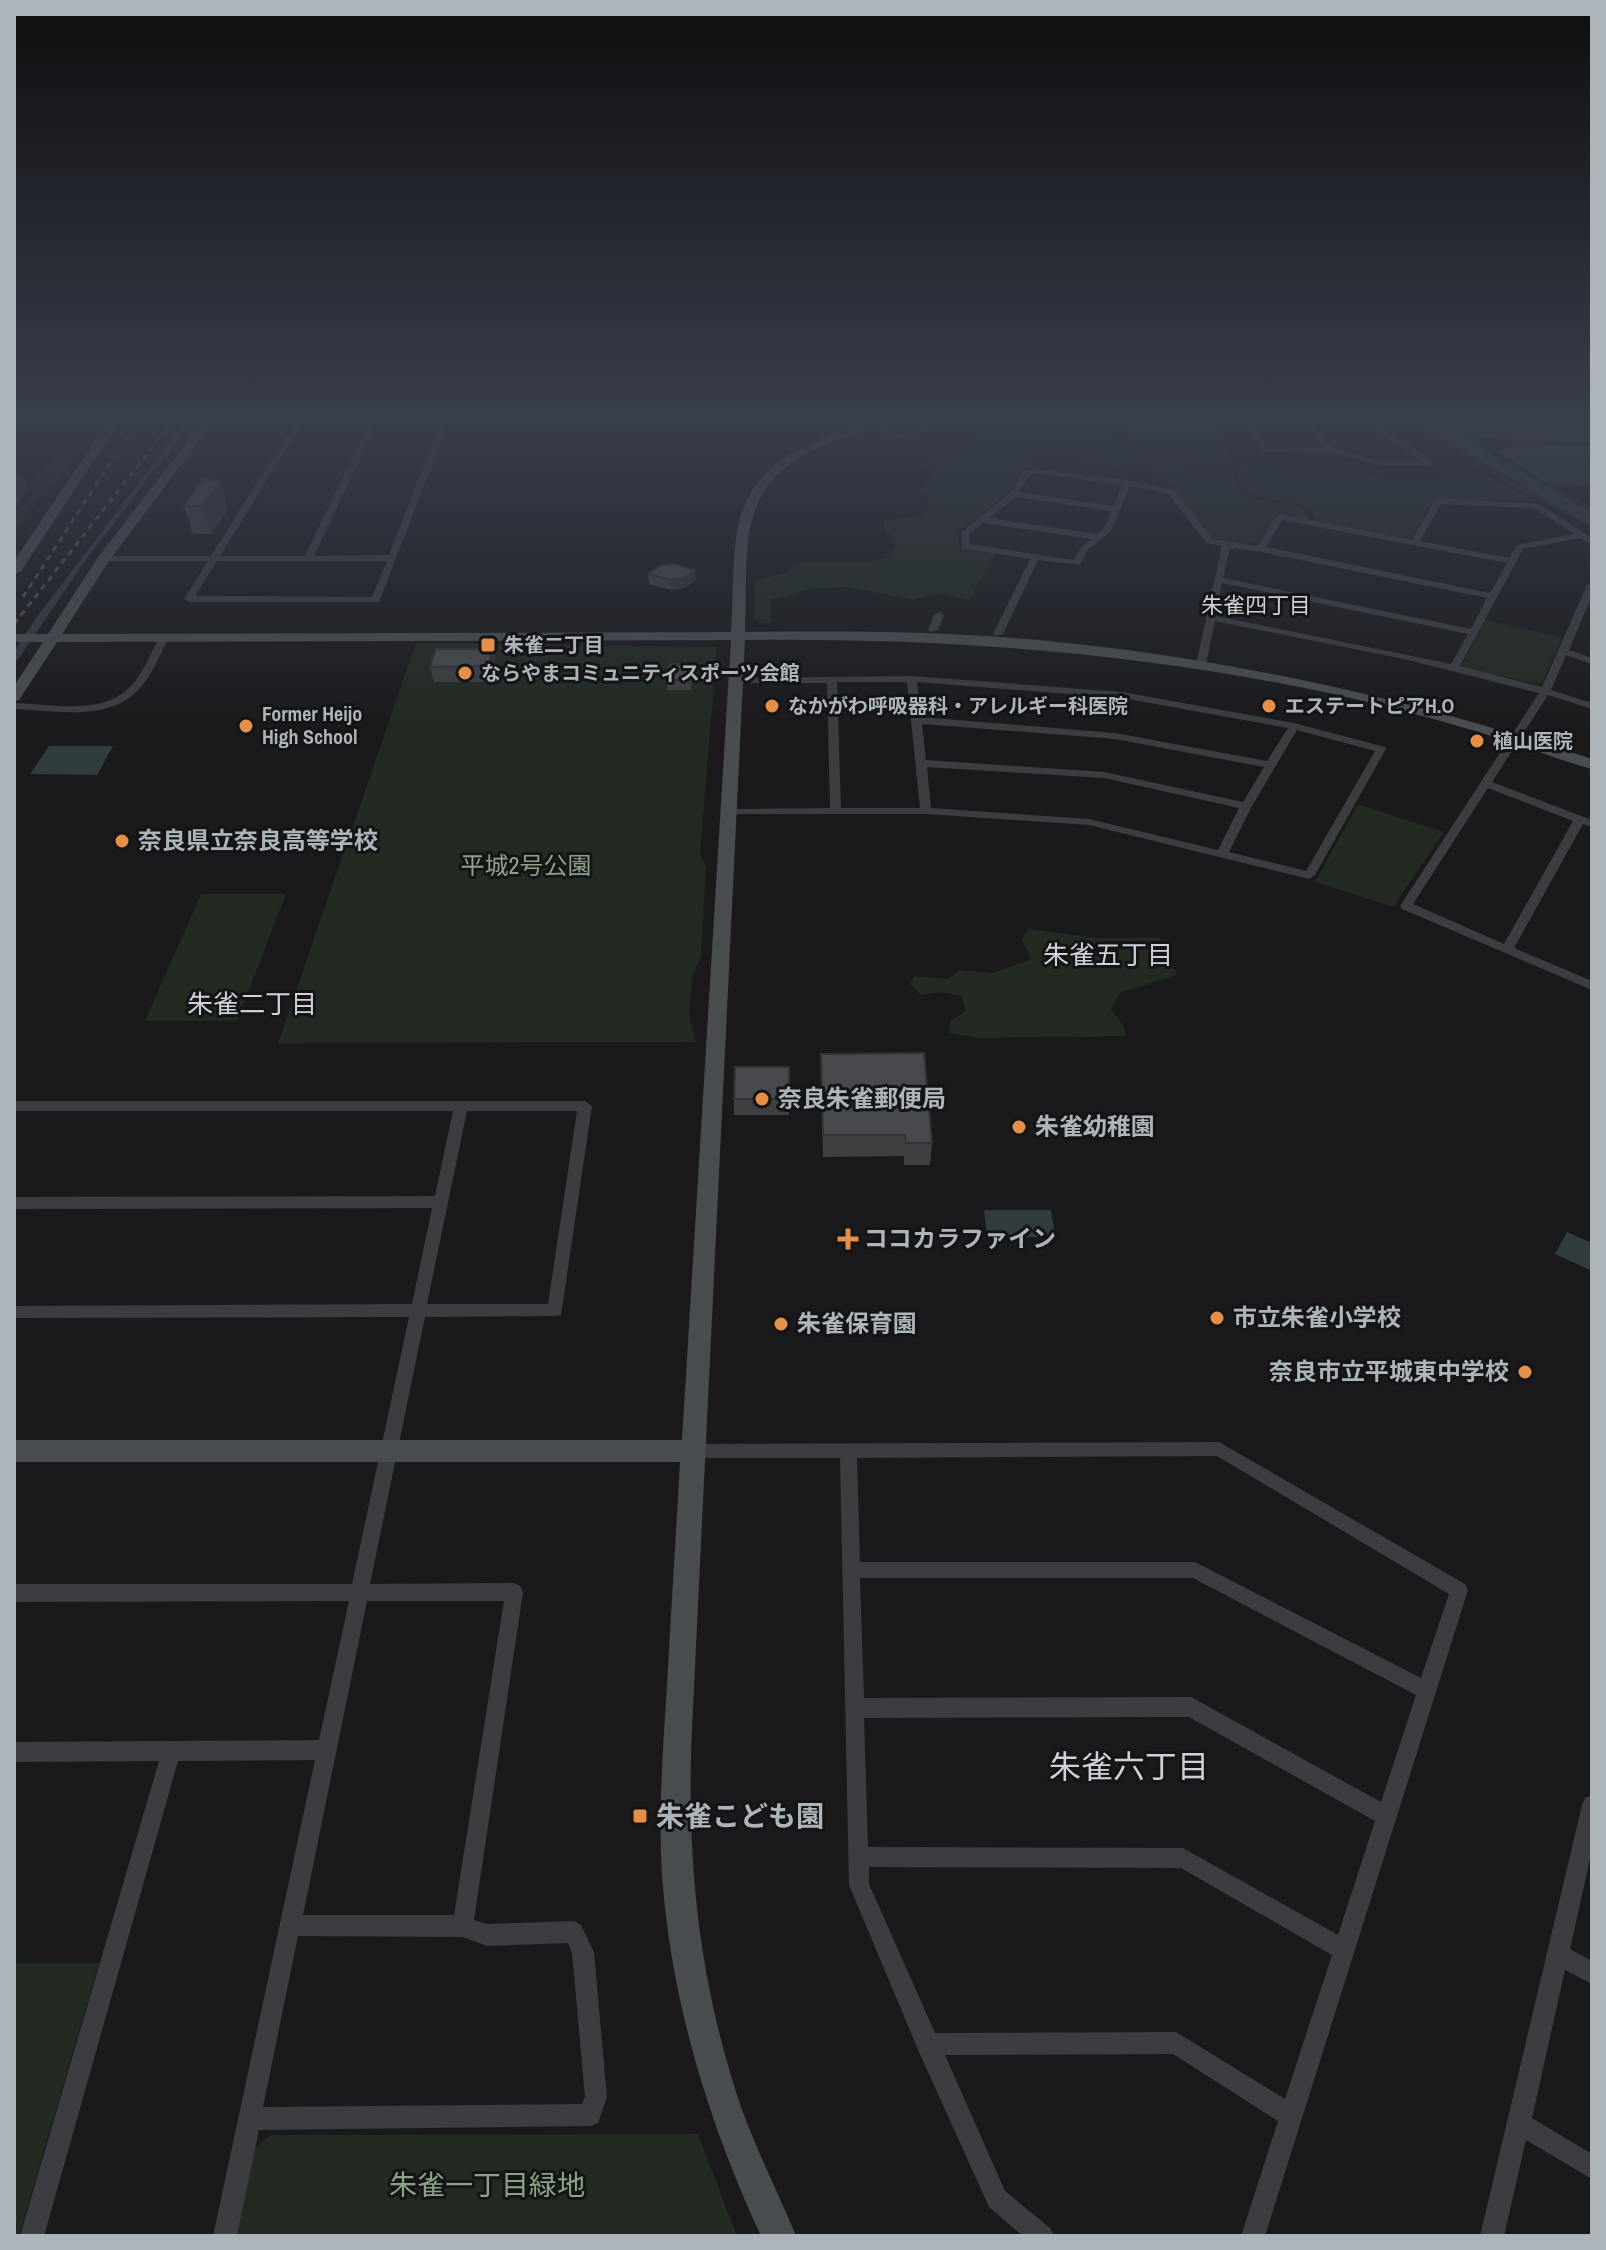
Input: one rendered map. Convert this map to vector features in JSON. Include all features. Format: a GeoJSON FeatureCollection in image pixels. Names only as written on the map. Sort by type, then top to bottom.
{"type":"FeatureCollection","features":[{"type":"Feature","properties":{"kind":"street"},"geometry":{"type":"LineString","coordinates":[[14,555],[38,521]]}},
{"type":"Feature","properties":{"kind":"street"},"geometry":{"type":"LineString","coordinates":[[14,571],[47,521]]}},
{"type":"Feature","properties":{"kind":"street"},"geometry":{"type":"LineString","coordinates":[[14,588],[59,521]]}},
{"type":"Feature","properties":{"kind":"street"},"geometry":{"type":"LineString","coordinates":[[14,697],[104,559],[133,521]]}},
{"type":"Feature","properties":{"kind":"street"},"geometry":{"type":"LineString","coordinates":[[236,521],[189,599],[376,600],[406,521]]}},
{"type":"Feature","properties":{"kind":"street"},"geometry":{"type":"LineString","coordinates":[[308,558],[326,521]]}},
{"type":"Feature","properties":{"kind":"street"},"geometry":{"type":"LineString","coordinates":[[745,521],[676,1780],[677,1879],[699,2014],[730,2121],[779,2236]]}},
{"type":"Feature","properties":{"kind":"street"},"geometry":{"type":"LineString","coordinates":[[980,521],[965,533],[965,546],[1077,563],[1084,549],[1107,531],[1112,521]]}},
{"type":"Feature","properties":{"kind":"street"},"geometry":{"type":"LineString","coordinates":[[988,521],[1099,537]]}},
{"type":"Feature","properties":{"kind":"street"},"geometry":{"type":"LineString","coordinates":[[1194,521],[1210,541],[1491,596]]}},
{"type":"Feature","properties":{"kind":"street"},"geometry":{"type":"LineString","coordinates":[[1261,549],[1277,521]]}},
{"type":"Feature","properties":{"kind":"street"},"geometry":{"type":"LineString","coordinates":[[1300,521],[1510,561]]}},
{"type":"Feature","properties":{"kind":"street"},"geometry":{"type":"LineString","coordinates":[[1415,543],[1427,521]]}},
{"type":"Feature","properties":{"kind":"street"},"geometry":{"type":"LineString","coordinates":[[1560,521],[1592,542]]}},
{"type":"Feature","properties":{"kind":"street"},"geometry":{"type":"LineString","coordinates":[[1454,668],[1520,547],[1582,535]]}},
{"type":"Feature","properties":{"kind":"street"},"geometry":{"type":"LineString","coordinates":[[1202,661],[1228,545]]}},
{"type":"Feature","properties":{"kind":"street"},"geometry":{"type":"LineString","coordinates":[[998,634],[1035,557]]}},
{"type":"Feature","properties":{"kind":"street"},"geometry":{"type":"LineString","coordinates":[[104,559],[391,558]]}},
{"type":"Feature","properties":{"kind":"street"},"geometry":{"type":"LineString","coordinates":[[1220,580],[1472,632]]}},
{"type":"Feature","properties":{"kind":"street"},"geometry":{"type":"LineString","coordinates":[[1592,585],[1546,690],[1406,906],[1592,986]]}},
{"type":"Feature","properties":{"kind":"street"},"geometry":{"type":"LineString","coordinates":[[1579,614],[1592,618]]}},
{"type":"Feature","properties":{"kind":"street"},"geometry":{"type":"LineString","coordinates":[[933,630],[939,615]]}},
{"type":"Feature","properties":{"kind":"street"},"geometry":{"type":"LineString","coordinates":[[1212,618],[1454,668],[1546,690],[1592,706]]}},
{"type":"Feature","properties":{"kind":"street"},"geometry":{"type":"LineString","coordinates":[[14,628],[164,638],[933,630],[1087,641],[1202,661],[1350,694],[1592,755]]}},
{"type":"Feature","properties":{"kind":"street"},"geometry":{"type":"LineString","coordinates":[[14,638],[70,633],[738,632],[985,640],[1202,661]]}},
{"type":"Feature","properties":{"kind":"street"},"geometry":{"type":"LineString","coordinates":[[14,706],[88,706],[123,698],[134,689],[164,638]]}},
{"type":"Feature","properties":{"kind":"street"},"geometry":{"type":"LineString","coordinates":[[1563,651],[1592,661]]}},
{"type":"Feature","properties":{"kind":"street"},"geometry":{"type":"LineString","coordinates":[[832,679],[836,812]]}},
{"type":"Feature","properties":{"kind":"street"},"geometry":{"type":"LineString","coordinates":[[730,812],[926,811],[1089,822],[1309,875],[1381,749],[1294,726],[1122,695],[912,679],[736,680]]}},
{"type":"Feature","properties":{"kind":"street"},"geometry":{"type":"LineString","coordinates":[[912,679],[926,811]]}},
{"type":"Feature","properties":{"kind":"street"},"geometry":{"type":"LineString","coordinates":[[917,720],[1115,736],[1270,765]]}},
{"type":"Feature","properties":{"kind":"street"},"geometry":{"type":"LineString","coordinates":[[1223,852],[1246,806],[1294,726]]}},
{"type":"Feature","properties":{"kind":"street"},"geometry":{"type":"LineString","coordinates":[[1517,735],[1592,764]]}},
{"type":"Feature","properties":{"kind":"street"},"geometry":{"type":"LineString","coordinates":[[921,763],[1104,775],[1246,806]]}},
{"type":"Feature","properties":{"kind":"street"},"geometry":{"type":"LineString","coordinates":[[1486,783],[1586,822],[1507,950]]}},
{"type":"Feature","properties":{"kind":"street"},"geometry":{"type":"LineString","coordinates":[[14,1106],[585,1106],[555,1310],[14,1312]]}},
{"type":"Feature","properties":{"kind":"street"},"geometry":{"type":"LineString","coordinates":[[225,2236],[461,1106]]}},
{"type":"Feature","properties":{"kind":"street"},"geometry":{"type":"LineString","coordinates":[[14,1203],[442,1202]]}},
{"type":"Feature","properties":{"kind":"street"},"geometry":{"type":"LineString","coordinates":[[14,1451],[1219,1449],[1459,1590],[1253,2236]]}},
{"type":"Feature","properties":{"kind":"street"},"geometry":{"type":"LineString","coordinates":[[848,1452],[859,1885],[997,2199],[1042,2236]]}},
{"type":"Feature","properties":{"kind":"street"},"geometry":{"type":"LineString","coordinates":[[852,1570],[1195,1570],[1427,1691]]}},
{"type":"Feature","properties":{"kind":"street"},"geometry":{"type":"LineString","coordinates":[[14,1593],[514,1592],[463,1926]]}},
{"type":"Feature","properties":{"kind":"street"},"geometry":{"type":"LineString","coordinates":[[855,1708],[1191,1707],[1387,1816]]}},
{"type":"Feature","properties":{"kind":"street"},"geometry":{"type":"LineString","coordinates":[[14,1752],[328,1750]]}},
{"type":"Feature","properties":{"kind":"street"},"geometry":{"type":"LineString","coordinates":[[32,2236],[171,1752]]}},
{"type":"Feature","properties":{"kind":"street"},"geometry":{"type":"LineString","coordinates":[[1492,2236],[1591,1813]]}},
{"type":"Feature","properties":{"kind":"street"},"geometry":{"type":"LineString","coordinates":[[858,1857],[1183,1858],[1343,1950]]}},
{"type":"Feature","properties":{"kind":"street"},"geometry":{"type":"LineString","coordinates":[[250,2119],[590,2115],[596,2097],[583,1952],[574,1932],[487,1935],[463,1926],[290,1925]]}},
{"type":"Feature","properties":{"kind":"street"},"geometry":{"type":"LineString","coordinates":[[1560,1955],[1592,1973]]}},
{"type":"Feature","properties":{"kind":"street"},"geometry":{"type":"LineString","coordinates":[[927,2044],[1176,2043],[1292,2116]]}},
{"type":"Feature","properties":{"kind":"street"},"geometry":{"type":"LineString","coordinates":[[1519,2123],[1592,2167]]}},
{"type":"Feature","properties":{"kind":"green space"},"geometry":{"type":"Polygon","coordinates":[[[14,521],[22,521],[14,532],[14,521]]]}},
{"type":"Feature","properties":{"kind":"green space"},"geometry":{"type":"Polygon","coordinates":[[[884,521],[972,521],[959,531],[959,547],[996,553],[969,600],[939,593],[913,600],[849,587],[813,588],[771,600],[771,623],[761,623],[754,618],[755,581],[785,573],[801,562],[867,562],[889,557],[897,542],[884,529],[884,521]]]}},
{"type":"Feature","properties":{"kind":"green space"},"geometry":{"type":"Polygon","coordinates":[[[1199,521],[1271,521],[1258,544],[1211,536],[1199,521]]]}},
{"type":"Feature","properties":{"kind":"green space"},"geometry":{"type":"Polygon","coordinates":[[[1422,521],[1412,538],[1405,539],[1314,522],[1422,521]]]}},
{"type":"Feature","properties":{"kind":"green space"},"geometry":{"type":"Polygon","coordinates":[[[1578,521],[1588,521],[1592,528],[1578,521]]]}},
{"type":"Feature","properties":{"kind":"green space"},"geometry":{"type":"Polygon","coordinates":[[[1486,620],[1562,638],[1542,683],[1467,669],[1462,665],[1486,620]]]}},
{"type":"Feature","properties":{"kind":"green space","name":"平城2号公園"},"geometry":{"type":"Polygon","coordinates":[[[416,643],[717,647],[700,855],[706,867],[701,957],[692,976],[689,1015],[696,1042],[278,1043],[416,643]]]}},
{"type":"Feature","properties":{"kind":"green space"},"geometry":{"type":"Polygon","coordinates":[[[1358,804],[1444,832],[1393,907],[1315,882],[1358,804]]]}},
{"type":"Feature","properties":{"kind":"green space"},"geometry":{"type":"Polygon","coordinates":[[[201,894],[286,894],[237,1021],[145,1021],[201,894]]]}},
{"type":"Feature","properties":{"kind":"green space"},"geometry":{"type":"Polygon","coordinates":[[[1028,929],[1095,938],[1159,937],[1177,975],[1120,993],[1111,1009],[1124,1027],[1126,1036],[977,1038],[949,1033],[950,1021],[966,1011],[961,996],[941,992],[921,995],[910,984],[914,976],[948,979],[960,970],[992,973],[1031,959],[1022,939],[1028,929]]]}},
{"type":"Feature","properties":{"kind":"green space"},"geometry":{"type":"Polygon","coordinates":[[[14,1963],[99,1963],[19,2236],[14,2236],[14,1963]]]}},
{"type":"Feature","properties":{"kind":"green space","name":"朱雀一丁目緑地"},"geometry":{"type":"Polygon","coordinates":[[[698,2134],[737,2236],[237,2236],[255,2149],[270,2135],[698,2134]]]}},
{"type":"Feature","properties":{"kind":"shaded area"},"geometry":{"type":"Polygon","coordinates":[[[110,521],[116,521],[14,665],[14,651],[110,521]]]}},
{"type":"Feature","properties":{"kind":"shaded area"},"geometry":{"type":"Polygon","coordinates":[[[49,746],[113,746],[97,775],[30,774],[49,746]]]}},
{"type":"Feature","properties":{"kind":"shaded area"},"geometry":{"type":"Polygon","coordinates":[[[984,1210],[1051,1210],[1055,1237],[987,1237],[984,1210]]]}},
{"type":"Feature","properties":{"kind":"shaded area"},"geometry":{"type":"Polygon","coordinates":[[[1567,1232],[1592,1243],[1592,1271],[1555,1254],[1567,1232]]]}},
{"type":"Feature","properties":{"kind":"building"},"geometry":{"type":"Polygon","coordinates":[[[673,564],[695,570],[683,578],[670,580],[648,574],[661,566],[673,564]]]}},
{"type":"Feature","properties":{"kind":"building"},"geometry":{"type":"Polygon","coordinates":[[[436,649],[493,649],[488,666],[430,667],[436,649]]]}},
{"type":"Feature","properties":{"kind":"building"},"geometry":{"type":"Polygon","coordinates":[[[669,664],[692,665],[690,680],[667,680],[669,664]]]}},
{"type":"Feature","properties":{"kind":"building"},"geometry":{"type":"Polygon","coordinates":[[[924,1053],[932,1143],[906,1143],[905,1135],[823,1135],[821,1054],[924,1053]]]}},
{"type":"Feature","properties":{"kind":"building"},"geometry":{"type":"Polygon","coordinates":[[[735,1067],[789,1067],[789,1099],[734,1099],[735,1067]]]}},
{"type":"Feature","properties":{"kind":"railway"},"geometry":{"type":"LineString","coordinates":[[23,597],[73,521]]}},
{"type":"Feature","properties":{"kind":"railway"},"geometry":{"type":"LineString","coordinates":[[14,624],[95,521]]}},
{"type":"Feature","properties":{"kind":"place","name":"朱雀二丁目"},"geometry":{"type":"Point","coordinates":[488,645]}},
{"type":"Feature","properties":{"kind":"place","name":"ならやまコミュニティスポーツ会館"},"geometry":{"type":"Point","coordinates":[465,673]}},
{"type":"Feature","properties":{"kind":"place","name":"なかがわ呼吸器科・アレルギー科医院"},"geometry":{"type":"Point","coordinates":[772,706]}},
{"type":"Feature","properties":{"kind":"place","name":"エステートピアH.O"},"geometry":{"type":"Point","coordinates":[1269,706]}},
{"type":"Feature","properties":{"kind":"place","name":"Former Heijo High School"},"geometry":{"type":"Point","coordinates":[246,726]}},
{"type":"Feature","properties":{"kind":"place","name":"植山医院"},"geometry":{"type":"Point","coordinates":[1477,741]}},
{"type":"Feature","properties":{"kind":"place","name":"奈良県立奈良高等学校"},"geometry":{"type":"Point","coordinates":[122,841]}},
{"type":"Feature","properties":{"kind":"place","name":"奈良朱雀郵便局"},"geometry":{"type":"Point","coordinates":[762,1099]}},
{"type":"Feature","properties":{"kind":"place","name":"朱雀幼稚園"},"geometry":{"type":"Point","coordinates":[1019,1127]}},
{"type":"Feature","properties":{"kind":"place","name":"ココカラファイン"},"geometry":{"type":"Point","coordinates":[848,1239]}},
{"type":"Feature","properties":{"kind":"place","name":"市立朱雀小学校"},"geometry":{"type":"Point","coordinates":[1217,1318]}},
{"type":"Feature","properties":{"kind":"place","name":"朱雀保育園"},"geometry":{"type":"Point","coordinates":[781,1324]}},
{"type":"Feature","properties":{"kind":"place","name":"奈良市立平城東中学校"},"geometry":{"type":"Point","coordinates":[1525,1372]}},
{"type":"Feature","properties":{"kind":"place","name":"朱雀こども園"},"geometry":{"type":"Point","coordinates":[640,1816]}},
{"type":"Feature","properties":{"kind":"district","name":"朱雀四丁目"},"geometry":{"type":"Point","coordinates":[1256,605]}},
{"type":"Feature","properties":{"kind":"district","name":"朱雀五丁目"},"geometry":{"type":"Point","coordinates":[1108,955]}},
{"type":"Feature","properties":{"kind":"district","name":"朱雀二丁目"},"geometry":{"type":"Point","coordinates":[252,1004]}},
{"type":"Feature","properties":{"kind":"district","name":"朱雀六丁目"},"geometry":{"type":"Point","coordinates":[1129,1767]}}]}
